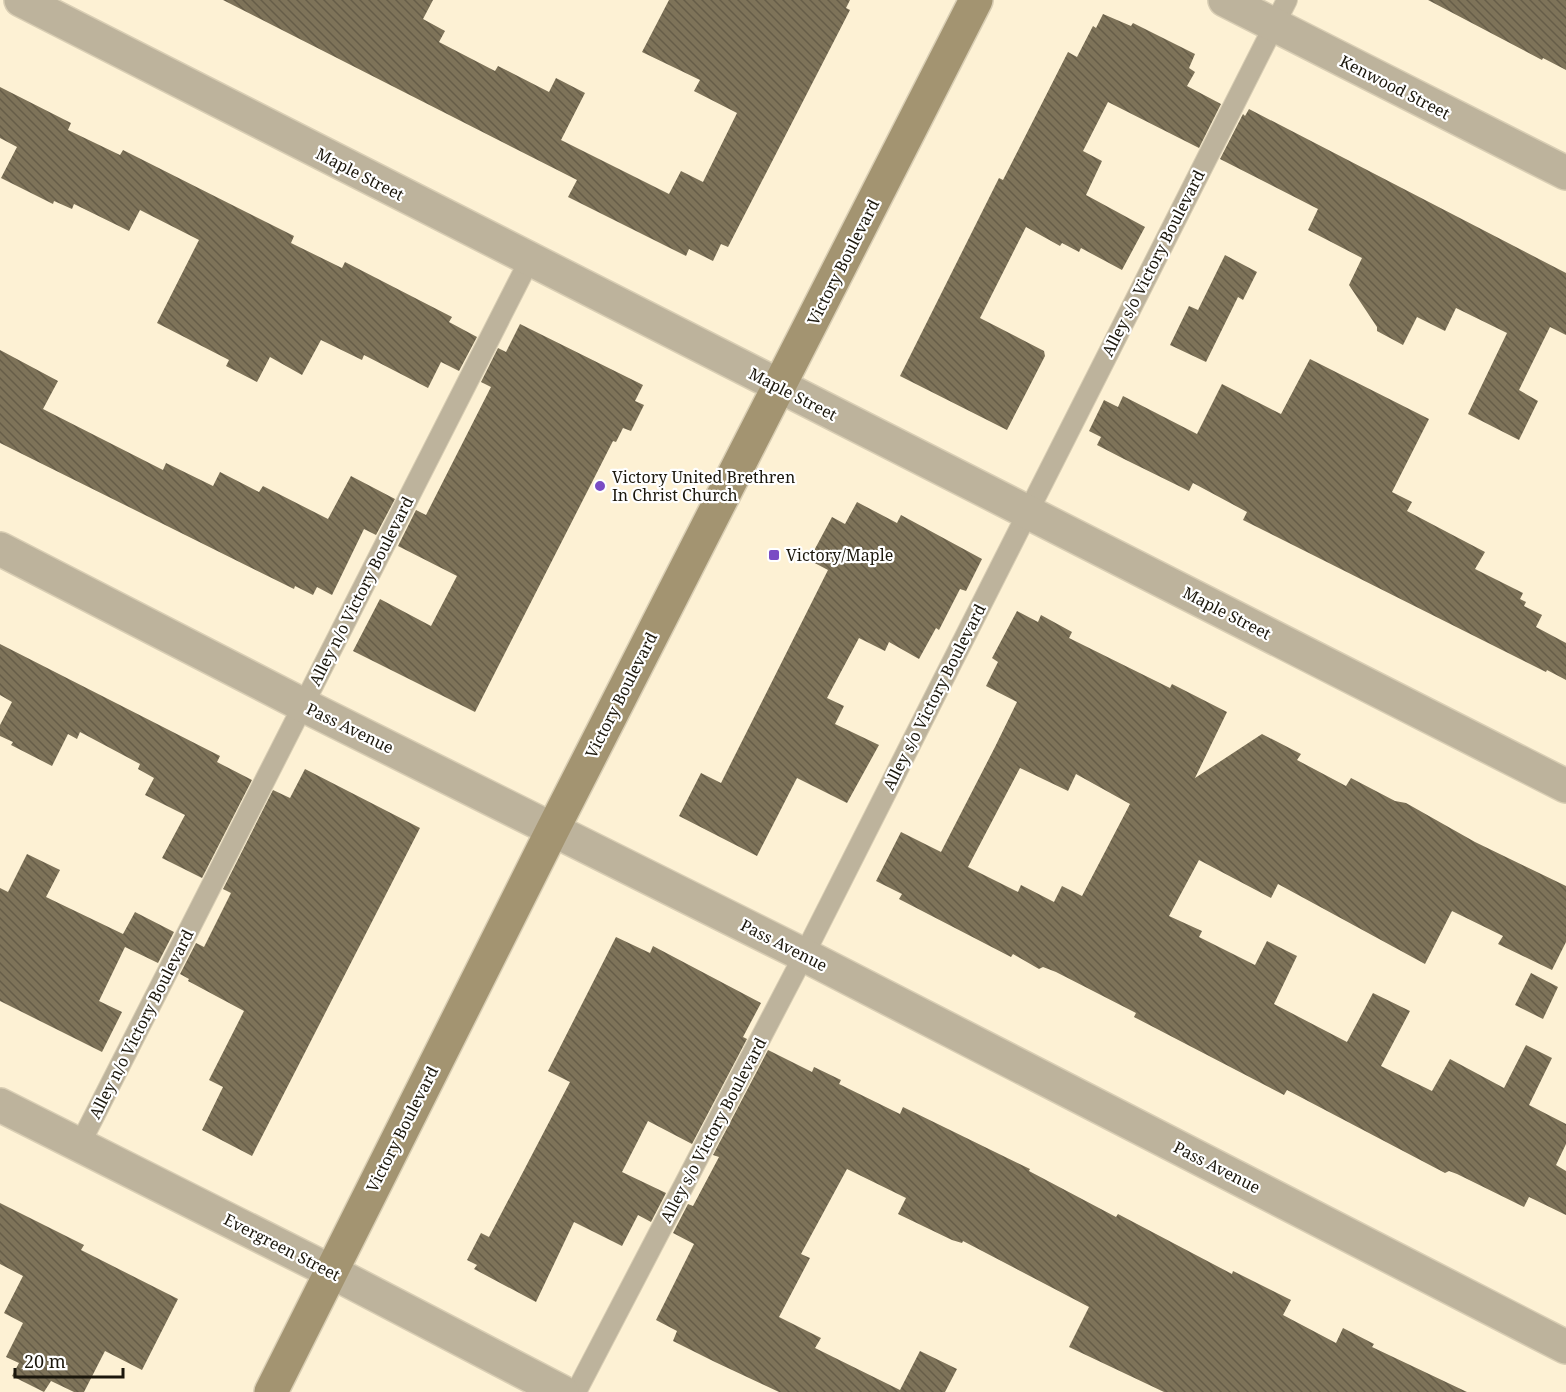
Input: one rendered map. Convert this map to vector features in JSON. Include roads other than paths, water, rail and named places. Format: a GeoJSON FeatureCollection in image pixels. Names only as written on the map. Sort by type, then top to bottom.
{"type":"FeatureCollection","features":[{"type":"Feature","properties":{"kind":"main road","name":"Victory Boulevard"},"geometry":{"type":"LineString","coordinates":[[271,1392],[553,829],[976,0]]}},
{"type":"Feature","properties":{"kind":"street","name":"Maple Street"},"geometry":{"type":"LineString","coordinates":[[21,0],[529,261],[1027,511],[1566,786]]}},
{"type":"Feature","properties":{"kind":"street","name":"Kenwood Street"},"geometry":{"type":"LineString","coordinates":[[1225,0],[1281,13],[1566,173]]}},
{"type":"Feature","properties":{"kind":"street","name":"Pass Avenue"},"geometry":{"type":"LineString","coordinates":[[0,549],[303,705],[804,955],[1566,1347]]}},
{"type":"Feature","properties":{"kind":"street","name":"Evergreen Street"},"geometry":{"type":"LineString","coordinates":[[0,1105],[330,1271],[562,1392]]}},
{"type":"Feature","properties":{"kind":"lane","name":"Alley s/o Victory Boulevard"},"geometry":{"type":"LineString","coordinates":[[576,1392],[804,955],[1281,13]]}},
{"type":"Feature","properties":{"kind":"lane","name":"Alley n/o Victory Boulevard"},"geometry":{"type":"LineString","coordinates":[[79,1146],[529,261]]}},
{"type":"Feature","properties":{"kind":"place","name":"Victory United Brethren In Christ Church"},"geometry":{"type":"Point","coordinates":[600,486]}},
{"type":"Feature","properties":{"kind":"place","name":"Victory/Maple"},"geometry":{"type":"Point","coordinates":[774,555]}}]}
